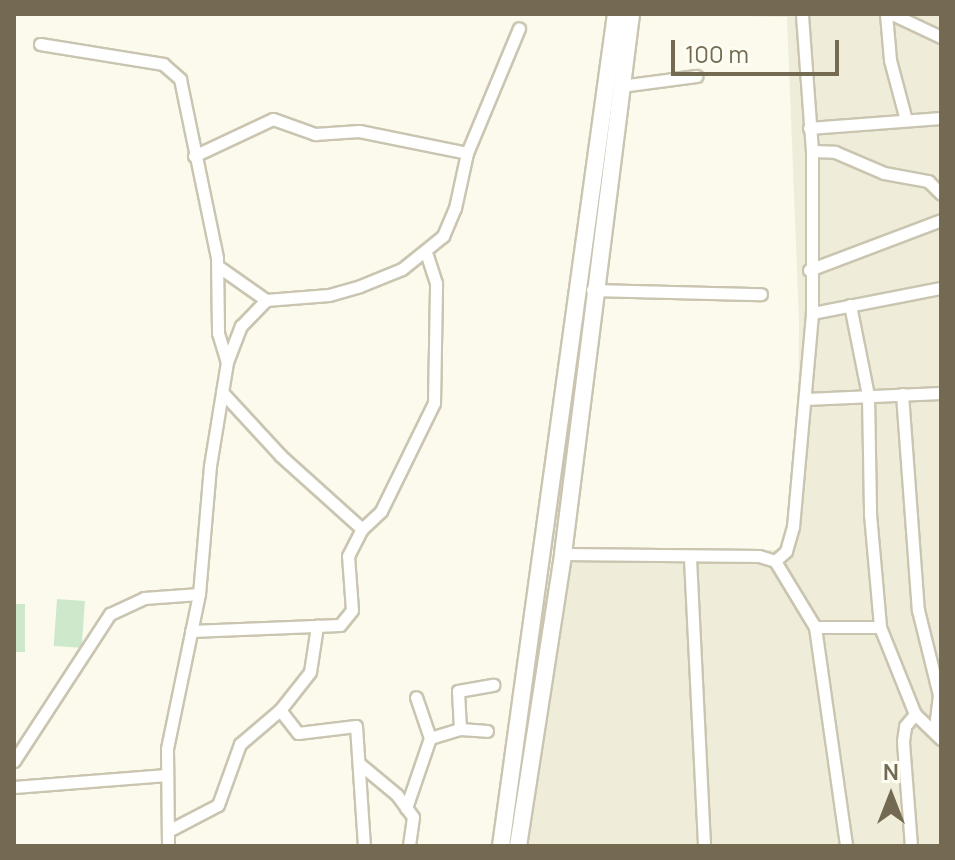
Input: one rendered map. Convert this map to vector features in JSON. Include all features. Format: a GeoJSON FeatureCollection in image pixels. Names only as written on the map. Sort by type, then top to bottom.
{"type":"FeatureCollection","features":[{"type":"Feature","properties":{"kind":"main road"},"geometry":{"type":"LineString","coordinates":[[501,846],[616,14]]}},
{"type":"Feature","properties":{"kind":"main road"},"geometry":{"type":"LineString","coordinates":[[518,846],[563,554],[592,290],[631,14]]}},
{"type":"Feature","properties":{"kind":"street"},"geometry":{"type":"LineString","coordinates":[[775,561],[786,551],[793,527],[812,313],[809,270],[812,151],[802,14]]}},
{"type":"Feature","properties":{"kind":"street"},"geometry":{"type":"LineString","coordinates":[[906,120],[890,60],[889,14],[939,33]]}},
{"type":"Feature","properties":{"kind":"street"},"geometry":{"type":"LineString","coordinates":[[219,267],[266,300],[329,295],[360,286],[402,269],[426,252],[443,236],[455,208],[467,153],[519,28]]}},
{"type":"Feature","properties":{"kind":"street"},"geometry":{"type":"LineString","coordinates":[[40,44],[172,70],[185,88],[194,156],[219,267],[218,333],[227,362]]}},
{"type":"Feature","properties":{"kind":"street"},"geometry":{"type":"LineString","coordinates":[[628,85],[696,76]]}},
{"type":"Feature","properties":{"kind":"street"},"geometry":{"type":"LineString","coordinates":[[809,128],[941,118]]}},
{"type":"Feature","properties":{"kind":"street"},"geometry":{"type":"LineString","coordinates":[[194,156],[273,119],[315,134],[359,131],[467,153]]}},
{"type":"Feature","properties":{"kind":"street"},"geometry":{"type":"LineString","coordinates":[[812,151],[835,152],[884,173],[928,181],[941,194]]}},
{"type":"Feature","properties":{"kind":"street"},"geometry":{"type":"LineString","coordinates":[[809,270],[941,220]]}},
{"type":"Feature","properties":{"kind":"street"},"geometry":{"type":"LineString","coordinates":[[191,631],[340,625],[352,610],[348,556],[362,529],[381,511],[434,403],[436,283],[426,252]]}},
{"type":"Feature","properties":{"kind":"street"},"geometry":{"type":"LineString","coordinates":[[812,313],[941,288]]}},
{"type":"Feature","properties":{"kind":"street"},"geometry":{"type":"LineString","coordinates":[[592,290],[761,294]]}},
{"type":"Feature","properties":{"kind":"street"},"geometry":{"type":"LineString","coordinates":[[168,846],[167,775],[174,697],[199,594],[227,362],[241,326],[266,300]]}},
{"type":"Feature","properties":{"kind":"street"},"geometry":{"type":"LineString","coordinates":[[850,305],[868,395],[870,514],[880,627],[915,714],[941,739]]}},
{"type":"Feature","properties":{"kind":"street"},"geometry":{"type":"LineString","coordinates":[[222,392],[281,456],[362,529]]}},
{"type":"Feature","properties":{"kind":"street"},"geometry":{"type":"LineString","coordinates":[[805,399],[941,393]]}},
{"type":"Feature","properties":{"kind":"street"},"geometry":{"type":"LineString","coordinates":[[902,394],[918,610],[939,695],[936,721],[941,739]]}},
{"type":"Feature","properties":{"kind":"street"},"geometry":{"type":"LineString","coordinates":[[563,554],[690,558],[759,556],[775,561],[815,627],[846,846]]}},
{"type":"Feature","properties":{"kind":"street"},"geometry":{"type":"LineString","coordinates":[[690,558],[704,846]]}},
{"type":"Feature","properties":{"kind":"street"},"geometry":{"type":"LineString","coordinates":[[14,761],[110,614],[144,598],[199,594]]}},
{"type":"Feature","properties":{"kind":"street"},"geometry":{"type":"LineString","coordinates":[[168,831],[218,805],[240,744],[280,710],[310,672],[317,626]]}},
{"type":"Feature","properties":{"kind":"street"},"geometry":{"type":"LineString","coordinates":[[815,627],[880,627]]}},
{"type":"Feature","properties":{"kind":"street"},"geometry":{"type":"LineString","coordinates":[[460,729],[458,691],[493,685]]}},
{"type":"Feature","properties":{"kind":"street"},"geometry":{"type":"LineString","coordinates":[[406,808],[430,738],[416,697]]}},
{"type":"Feature","properties":{"kind":"street"},"geometry":{"type":"LineString","coordinates":[[280,710],[298,733],[356,726],[364,846]]}},
{"type":"Feature","properties":{"kind":"street"},"geometry":{"type":"LineString","coordinates":[[911,846],[903,741],[905,726],[915,714]]}},
{"type":"Feature","properties":{"kind":"street"},"geometry":{"type":"LineString","coordinates":[[430,738],[460,729],[487,731]]}},
{"type":"Feature","properties":{"kind":"street"},"geometry":{"type":"LineString","coordinates":[[361,765],[413,817],[409,846]]}},
{"type":"Feature","properties":{"kind":"street"},"geometry":{"type":"LineString","coordinates":[[14,787],[167,775]]}},
{"type":"Feature","properties":{"kind":"shaded area"},"geometry":{"type":"Polygon","coordinates":[[[662,14],[941,14],[941,846],[522,846],[561,552],[780,550],[798,503],[799,321],[787,17],[662,14]]]}},
{"type":"Feature","properties":{"kind":"green space"},"geometry":{"type":"Polygon","coordinates":[[[57,599],[85,601],[82,648],[54,646],[57,599]]]}},
{"type":"Feature","properties":{"kind":"green space"},"geometry":{"type":"Polygon","coordinates":[[[14,604],[25,604],[25,652],[14,652],[14,604]]]}}]}
